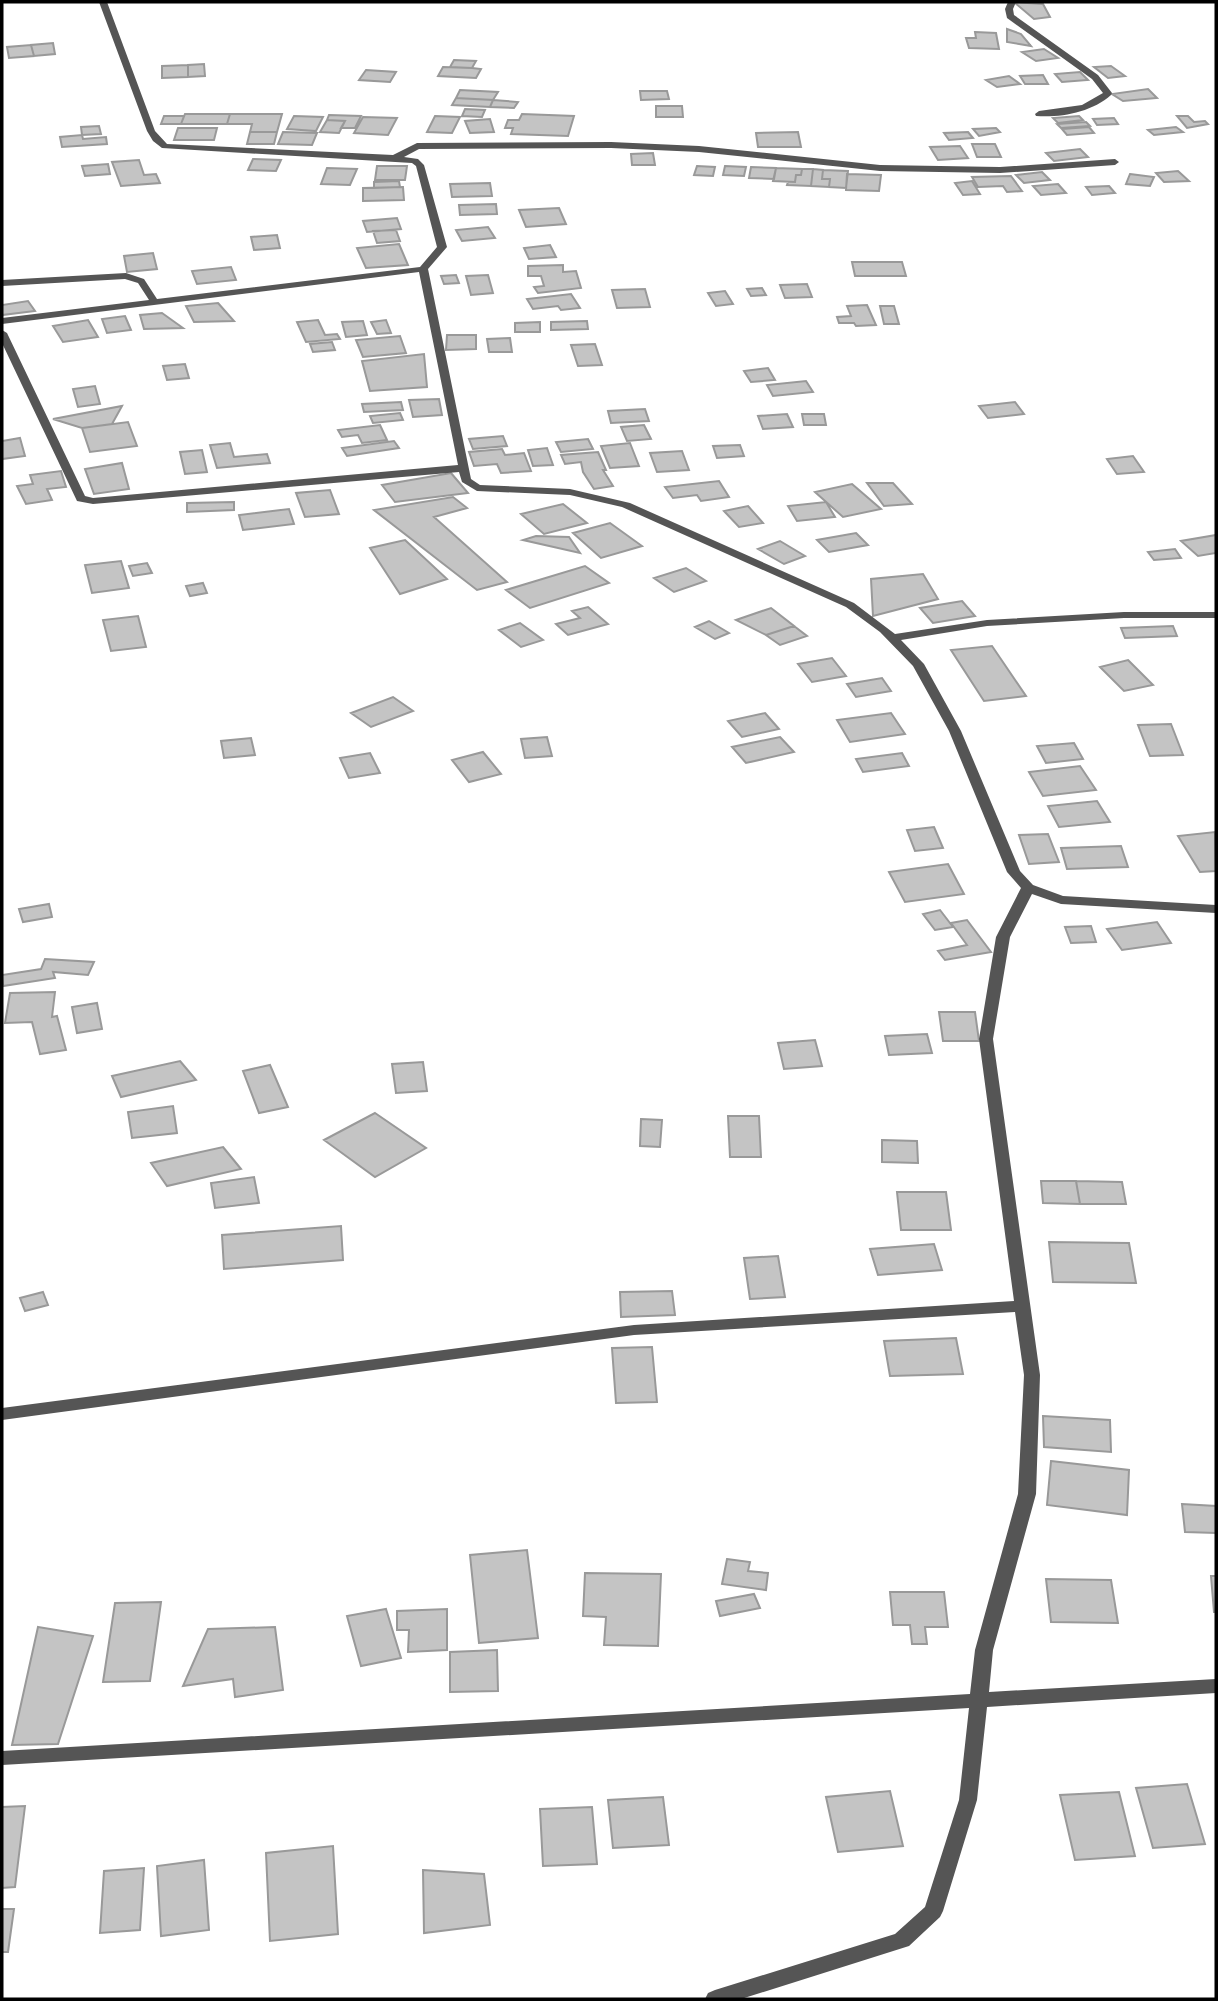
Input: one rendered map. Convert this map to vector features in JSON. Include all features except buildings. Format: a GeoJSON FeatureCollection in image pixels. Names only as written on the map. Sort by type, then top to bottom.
{"type":"FeatureCollection","features":[{"type":"Feature","properties":{"kind":"street"},"geometry":{"type":"LineString","coordinates":[[2,321],[423,269],[442,247],[424,170],[415,161],[165,146],[151,131],[103,2]]}},
{"type":"Feature","properties":{"kind":"street"},"geometry":{"type":"LineString","coordinates":[[1012,2],[1010,16],[1094,78],[1108,93],[1097,101],[1064,113],[1039,114]]}},
{"type":"Feature","properties":{"kind":"street"},"geometry":{"type":"LineString","coordinates":[[395,158],[413,147],[422,146],[611,145],[699,149],[880,168],[1000,170],[1115,162]]}},
{"type":"Feature","properties":{"kind":"street"},"geometry":{"type":"LineString","coordinates":[[423,269],[466,480],[477,488],[570,492],[626,505],[850,605],[892,638],[918,664],[955,730],[1014,872],[1028,888],[1061,900],[1216,909]]}},
{"type":"Feature","properties":{"kind":"street"},"geometry":{"type":"LineString","coordinates":[[2,283],[126,276],[141,282],[154,301]]}},
{"type":"Feature","properties":{"kind":"street"},"geometry":{"type":"LineString","coordinates":[[2,333],[81,499],[93,501],[464,468]]}},
{"type":"Feature","properties":{"kind":"street"},"geometry":{"type":"LineString","coordinates":[[892,638],[987,623],[1124,615],[1216,615]]}},
{"type":"Feature","properties":{"kind":"street"},"geometry":{"type":"LineString","coordinates":[[715,1999],[902,1940],[933,1910],[968,1800],[984,1650],[1027,1494],[1032,1375],[986,1039],[1003,937],[1028,888]]}},
{"type":"Feature","properties":{"kind":"street"},"geometry":{"type":"LineString","coordinates":[[2,1414],[654,1328],[1021,1306]]}},
{"type":"Feature","properties":{"kind":"street"},"geometry":{"type":"LineString","coordinates":[[2,1758],[1216,1686]]}}]}
